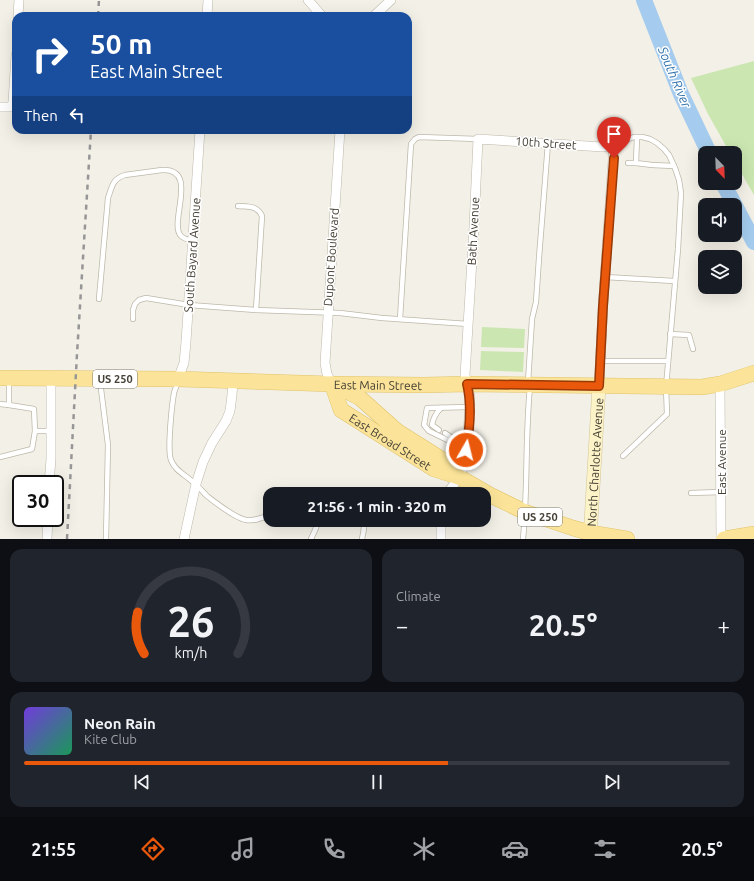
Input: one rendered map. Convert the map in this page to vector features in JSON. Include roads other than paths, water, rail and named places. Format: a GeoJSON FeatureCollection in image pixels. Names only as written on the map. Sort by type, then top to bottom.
{"type":"FeatureCollection","features":[{"type":"Feature","properties":{"kind":"main road","name":"East Main Street"},"geometry":{"type":"LineString","coordinates":[[5,378],[178,379],[332,384],[702,387],[720,384],[754,373]]}},
{"type":"Feature","properties":{"kind":"main road","name":"East Broad Street"},"geometry":{"type":"LineString","coordinates":[[332,384],[360,398],[397,431],[443,460],[459,477]]}},
{"type":"Feature","properties":{"kind":"main road","name":"East Broad Street"},"geometry":{"type":"LineString","coordinates":[[332,384],[341,410],[434,469],[459,477],[490,495],[525,512],[573,528],[590,536],[621,539]]}},
{"type":"Feature","properties":{"kind":"main road"},"geometry":{"type":"LineString","coordinates":[[723,539],[754,534]]}},
{"type":"Feature","properties":{"kind":"street"},"geometry":{"type":"LineString","coordinates":[[18,12],[19,0]]}},
{"type":"Feature","properties":{"kind":"street"},"geometry":{"type":"LineString","coordinates":[[207,12],[208,0]]}},
{"type":"Feature","properties":{"kind":"street"},"geometry":{"type":"LineString","coordinates":[[308,0],[318,12]]}},
{"type":"Feature","properties":{"kind":"street"},"geometry":{"type":"LineString","coordinates":[[378,12],[390,0]]}},
{"type":"Feature","properties":{"kind":"street"},"geometry":{"type":"LineString","coordinates":[[0,107],[10,107],[12,105]]}},
{"type":"Feature","properties":{"kind":"street"},"geometry":{"type":"LineString","coordinates":[[599,386],[615,125]]}},
{"type":"Feature","properties":{"kind":"street","name":"South Bayard Avenue"},"geometry":{"type":"LineString","coordinates":[[178,379],[184,363],[200,134]]}},
{"type":"Feature","properties":{"kind":"street","name":"Dupont Boulevard"},"geometry":{"type":"LineString","coordinates":[[332,384],[327,374],[325,364],[340,134]]}},
{"type":"Feature","properties":{"kind":"street","name":"10th Street"},"geometry":{"type":"LineString","coordinates":[[478,139],[603,147],[614,145]]}},
{"type":"Feature","properties":{"kind":"street","name":"Bath Avenue"},"geometry":{"type":"LineString","coordinates":[[452,487],[459,477],[464,463],[469,427],[470,396],[465,375],[478,139]]}},
{"type":"Feature","properties":{"kind":"street"},"geometry":{"type":"LineString","coordinates":[[49,475],[51,379]]}},
{"type":"Feature","properties":{"kind":"street"},"geometry":{"type":"LineString","coordinates":[[184,539],[196,484],[203,462],[230,411],[232,381]]}},
{"type":"Feature","properties":{"kind":"street","name":"East Avenue"},"geometry":{"type":"LineString","coordinates":[[720,384],[723,539]]}},
{"type":"Feature","properties":{"kind":"street","name":"North Charlotte Avenue"},"geometry":{"type":"LineString","coordinates":[[590,536],[599,386]]}},
{"type":"Feature","properties":{"kind":"street"},"geometry":{"type":"LineString","coordinates":[[46,539],[47,527]]}},
{"type":"Feature","properties":{"kind":"street"},"geometry":{"type":"LineString","coordinates":[[441,527],[441,539]]}},
{"type":"Feature","properties":{"kind":"lane"},"geometry":{"type":"LineString","coordinates":[[636,163],[637,137]]}},
{"type":"Feature","properties":{"kind":"lane"},"geometry":{"type":"LineString","coordinates":[[614,145],[637,137],[650,139],[657,143],[669,155],[679,180],[681,193],[678,249],[674,281],[666,387],[667,414],[624,456]]}},
{"type":"Feature","properties":{"kind":"lane"},"geometry":{"type":"LineString","coordinates":[[400,319],[411,144],[413,140],[419,138],[478,139]]}},
{"type":"Feature","properties":{"kind":"lane"},"geometry":{"type":"LineString","coordinates":[[523,539],[532,319],[536,302],[548,143]]}},
{"type":"Feature","properties":{"kind":"lane"},"geometry":{"type":"LineString","coordinates":[[628,162],[674,166]]}},
{"type":"Feature","properties":{"kind":"lane"},"geometry":{"type":"LineString","coordinates":[[99,299],[108,198],[113,184],[119,177],[162,170],[168,170],[175,173],[181,180],[178,224],[179,232],[184,239],[193,241]]}},
{"type":"Feature","properties":{"kind":"lane"},"geometry":{"type":"LineString","coordinates":[[238,206],[257,209],[260,211],[262,216],[256,310]]}},
{"type":"Feature","properties":{"kind":"lane"},"geometry":{"type":"LineString","coordinates":[[605,277],[674,281]]}},
{"type":"Feature","properties":{"kind":"lane"},"geometry":{"type":"LineString","coordinates":[[133,319],[134,304],[139,300],[146,298],[188,305],[328,314],[340,313],[468,324]]}},
{"type":"Feature","properties":{"kind":"lane"},"geometry":{"type":"LineString","coordinates":[[670,334],[689,335],[693,349]]}},
{"type":"Feature","properties":{"kind":"lane"},"geometry":{"type":"LineString","coordinates":[[601,361],[668,361]]}},
{"type":"Feature","properties":{"kind":"lane"},"geometry":{"type":"LineString","coordinates":[[5,378],[9,405]]}},
{"type":"Feature","properties":{"kind":"lane"},"geometry":{"type":"LineString","coordinates":[[100,379],[108,445],[106,539]]}},
{"type":"Feature","properties":{"kind":"lane"},"geometry":{"type":"LineString","coordinates":[[178,379],[174,392],[170,427],[169,454],[174,466],[208,496],[238,516],[246,520],[255,520],[263,517]]}},
{"type":"Feature","properties":{"kind":"lane"},"geometry":{"type":"LineString","coordinates":[[0,404],[34,409],[35,431],[32,449],[0,457]]}},
{"type":"Feature","properties":{"kind":"lane"},"geometry":{"type":"LineString","coordinates":[[466,450],[429,431],[424,425],[428,408],[469,407]]}},
{"type":"Feature","properties":{"kind":"lane"},"geometry":{"type":"LineString","coordinates":[[439,430],[432,425],[436,413],[441,408]]}},
{"type":"Feature","properties":{"kind":"lane"},"geometry":{"type":"LineString","coordinates":[[35,431],[51,431]]}},
{"type":"Feature","properties":{"kind":"lane"},"geometry":{"type":"LineString","coordinates":[[445,433],[451,437],[454,444]]}},
{"type":"Feature","properties":{"kind":"lane"},"geometry":{"type":"LineString","coordinates":[[691,494],[721,492]]}},
{"type":"Feature","properties":{"kind":"lane"},"geometry":{"type":"LineString","coordinates":[[311,539],[316,527]]}},
{"type":"Feature","properties":{"kind":"lane"},"geometry":{"type":"LineString","coordinates":[[362,539],[364,527]]}},
{"type":"Feature","properties":{"kind":"waterway","name":"South River"},"geometry":{"type":"LineString","coordinates":[[644,0],[681,94],[706,146]]}},
{"type":"Feature","properties":{"kind":"waterway","name":"South River"},"geometry":{"type":"LineString","coordinates":[[727,190],[754,242]]}},
{"type":"Feature","properties":{"kind":"railway"},"geometry":{"type":"LineString","coordinates":[[98,12],[99,0]]}},
{"type":"Feature","properties":{"kind":"railway"},"geometry":{"type":"LineString","coordinates":[[67,539],[91,134]]}}]}
